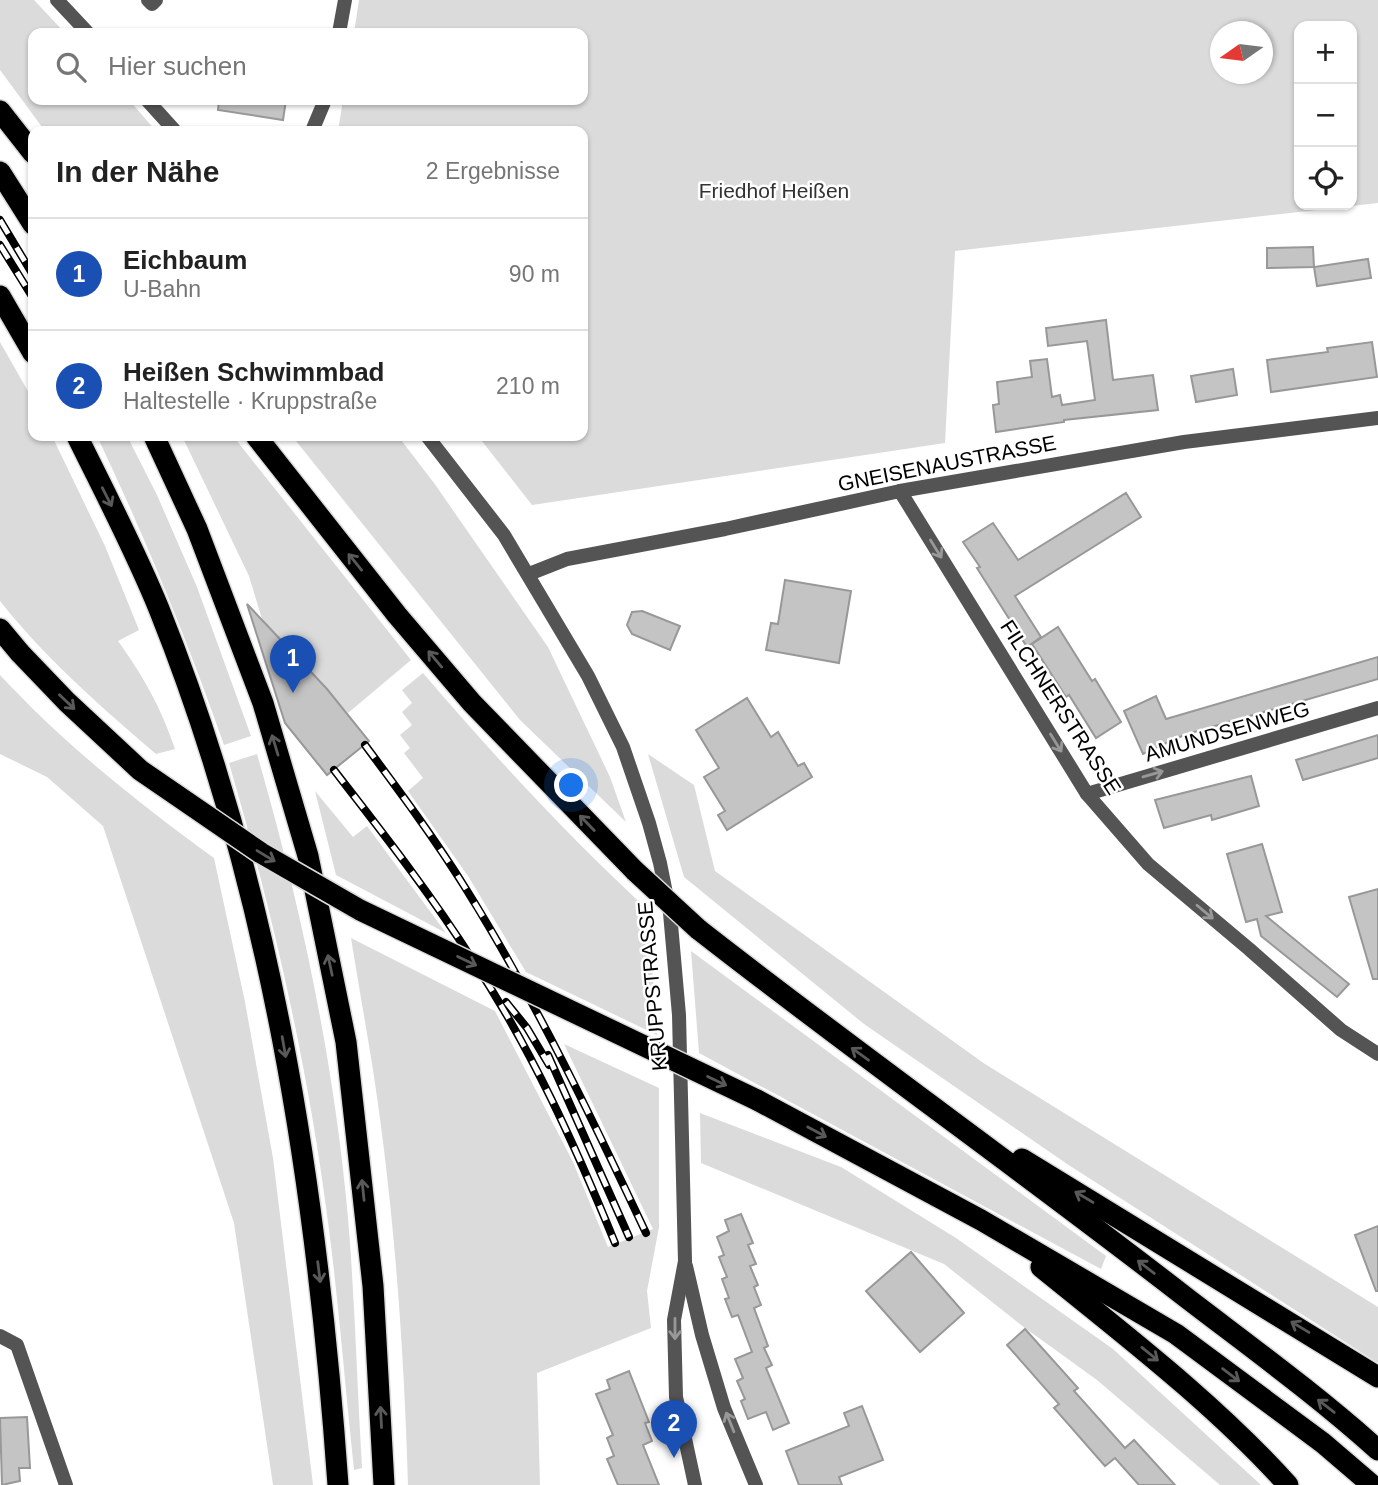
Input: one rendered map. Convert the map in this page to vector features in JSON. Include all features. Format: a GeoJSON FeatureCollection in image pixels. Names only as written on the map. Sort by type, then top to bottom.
{"type":"FeatureCollection","features":[{"type":"Feature","properties":{"kind":"highway"},"geometry":{"type":"LineString","coordinates":[[0,111],[28,147]]}},
{"type":"Feature","properties":{"kind":"highway"},"geometry":{"type":"LineString","coordinates":[[0,172],[28,216]]}},
{"type":"Feature","properties":{"kind":"highway"},"geometry":{"type":"LineString","coordinates":[[0,296],[28,344]]}},
{"type":"Feature","properties":{"kind":"highway"},"geometry":{"type":"LineString","coordinates":[[79,441],[153,595],[192,698],[232,823],[264,948],[304,1161],[321,1293],[338,1485]]}},
{"type":"Feature","properties":{"kind":"highway"},"geometry":{"type":"LineString","coordinates":[[156,441],[197,529],[263,703],[308,856],[346,1042],[373,1286],[384,1485]]}},
{"type":"Feature","properties":{"kind":"highway"},"geometry":{"type":"LineString","coordinates":[[260,441],[381,595],[472,703],[635,871],[698,929],[822,1026],[1138,1260],[1340,1417],[1378,1450]]}},
{"type":"Feature","properties":{"kind":"highway"},"geometry":{"type":"LineString","coordinates":[[0,629],[66,702],[140,770],[261,853],[360,910],[757,1100],[981,1220],[1177,1334],[1323,1443],[1372,1485]]}},
{"type":"Feature","properties":{"kind":"highway"},"geometry":{"type":"LineString","coordinates":[[915,1095],[1378,1377]]}},
{"type":"Feature","properties":{"kind":"highway"},"geometry":{"type":"LineString","coordinates":[[981,1220],[1156,1359],[1258,1452],[1288,1485]]}},
{"type":"Feature","properties":{"kind":"street"},"geometry":{"type":"LineString","coordinates":[[57,0],[83,28]]}},
{"type":"Feature","properties":{"kind":"street"},"geometry":{"type":"LineString","coordinates":[[148,0],[152,4],[156,0]]}},
{"type":"Feature","properties":{"kind":"street"},"geometry":{"type":"LineString","coordinates":[[340,28],[345,0]]}},
{"type":"Feature","properties":{"kind":"street"},"geometry":{"type":"LineString","coordinates":[[152,105],[170,126]]}},
{"type":"Feature","properties":{"kind":"street"},"geometry":{"type":"LineString","coordinates":[[314,126],[323,105]]}},
{"type":"Feature","properties":{"kind":"street","name":"GNEISENAUSTRASSE"},"geometry":{"type":"LineString","coordinates":[[529,574],[567,559],[712,532],[901,491],[1184,442],[1378,418]]}},
{"type":"Feature","properties":{"kind":"street","name":"KRUPPSTRASSE"},"geometry":{"type":"LineString","coordinates":[[431,441],[491,517],[529,574],[588,676],[622,747],[649,822],[670,913],[679,1015],[685,1261],[702,1335],[724,1408],[756,1485]]}},
{"type":"Feature","properties":{"kind":"street","name":"FILCHNERSTRASSE"},"geometry":{"type":"LineString","coordinates":[[901,491],[1087,794],[1148,864],[1249,948],[1341,1030],[1378,1055]]}},
{"type":"Feature","properties":{"kind":"street","name":"AMUNDSENWEG"},"geometry":{"type":"LineString","coordinates":[[1087,794],[1378,708]]}},
{"type":"Feature","properties":{"kind":"street","name":"KRUPPSTRASSE"},"geometry":{"type":"LineString","coordinates":[[685,1261],[674,1320],[676,1397],[695,1485]]}},
{"type":"Feature","properties":{"kind":"street"},"geometry":{"type":"LineString","coordinates":[[0,1336],[17,1345],[66,1485]]}},
{"type":"Feature","properties":{"kind":"green space"},"geometry":{"type":"Polygon","coordinates":[[[0,0],[34,0],[60,28],[28,28],[28,105],[133,105],[152,126],[41,126],[0,70],[0,0]]]}},
{"type":"Feature","properties":{"kind":"green space","name":"Friedhof Heißen"},"geometry":{"type":"Polygon","coordinates":[[[359,0],[1378,0],[1378,203],[1357,205],[1357,21],[1294,21],[1294,210],[1316,210],[955,251],[945,443],[532,505],[482,441],[588,441],[588,126],[339,126],[342,105],[588,105],[588,28],[355,28],[359,0]]]}},
{"type":"Feature","properties":{"kind":"green space"},"geometry":{"type":"Polygon","coordinates":[[[0,342],[28,391],[28,441],[54,441],[105,546],[139,630],[118,641],[151,692],[175,749],[156,754],[55,662],[0,601],[0,342]]]}},
{"type":"Feature","properties":{"kind":"green space"},"geometry":{"type":"Polygon","coordinates":[[[99,441],[130,441],[157,495],[197,587],[251,736],[224,745],[165,589],[99,441]]]}},
{"type":"Feature","properties":{"kind":"green space"},"geometry":{"type":"Polygon","coordinates":[[[184,441],[237,441],[411,660],[348,713],[262,619],[249,576],[184,441]]]}},
{"type":"Feature","properties":{"kind":"green space"},"geometry":{"type":"Polygon","coordinates":[[[296,441],[402,441],[548,647],[610,777],[626,822],[520,720],[296,441]]]}},
{"type":"Feature","properties":{"kind":"green space"},"geometry":{"type":"Polygon","coordinates":[[[423,673],[532,795],[648,910],[657,1035],[526,972],[468,876],[408,791],[423,778],[404,753],[410,748],[400,735],[412,725],[402,712],[412,703],[402,690],[423,673]]]}},
{"type":"Feature","properties":{"kind":"green space"},"geometry":{"type":"Polygon","coordinates":[[[0,675],[50,725],[102,771],[214,858],[245,1002],[273,1158],[313,1485],[273,1485],[234,1223],[103,826],[47,777],[0,754],[0,675]]]}},
{"type":"Feature","properties":{"kind":"green space"},"geometry":{"type":"Polygon","coordinates":[[[257,754],[288,869],[314,984],[342,1159],[348,1218],[362,1468],[354,1470],[332,1253],[310,1106],[288,991],[229,763],[257,754]]]}},
{"type":"Feature","properties":{"kind":"green space"},"geometry":{"type":"Polygon","coordinates":[[[648,754],[694,785],[715,871],[985,1064],[1378,1307],[1378,1363],[1067,1164],[864,1024],[684,877],[648,754]]]}},
{"type":"Feature","properties":{"kind":"green space"},"geometry":{"type":"Polygon","coordinates":[[[315,791],[353,837],[367,826],[446,933],[336,875],[315,791]]]}},
{"type":"Feature","properties":{"kind":"green space"},"geometry":{"type":"Polygon","coordinates":[[[351,938],[495,1011],[573,1162],[608,1247],[653,1229],[564,1044],[659,1088],[659,1227],[647,1291],[651,1328],[537,1373],[540,1485],[408,1485],[401,1329],[392,1225],[373,1070],[351,938]]]}},
{"type":"Feature","properties":{"kind":"green space"},"geometry":{"type":"Polygon","coordinates":[[[691,951],[1106,1256],[1101,1269],[699,1053],[691,951]]]}},
{"type":"Feature","properties":{"kind":"green space"},"geometry":{"type":"Polygon","coordinates":[[[700,1113],[841,1167],[956,1238],[1113,1349],[1261,1485],[1220,1485],[1097,1380],[944,1264],[701,1163],[700,1113]]]}},
{"type":"Feature","properties":{"kind":"building"},"geometry":{"type":"Polygon","coordinates":[[[218,105],[285,105],[283,120],[218,110],[218,105]]]}},
{"type":"Feature","properties":{"kind":"building"},"geometry":{"type":"Polygon","coordinates":[[[1313,247],[1314,267],[1267,268],[1267,248],[1313,247]]]}},
{"type":"Feature","properties":{"kind":"building"},"geometry":{"type":"Polygon","coordinates":[[[1368,259],[1371,278],[1317,286],[1314,267],[1368,259]]]}},
{"type":"Feature","properties":{"kind":"building"},"geometry":{"type":"Polygon","coordinates":[[[1106,320],[1113,380],[1153,375],[1158,410],[1064,420],[996,432],[993,405],[999,404],[997,382],[1032,377],[1030,361],[1047,359],[1052,397],[1060,395],[1062,405],[1095,400],[1087,341],[1048,346],[1046,328],[1106,320]]]}},
{"type":"Feature","properties":{"kind":"building"},"geometry":{"type":"Polygon","coordinates":[[[1372,342],[1377,377],[1271,392],[1267,360],[1328,352],[1327,348],[1372,342]]]}},
{"type":"Feature","properties":{"kind":"building"},"geometry":{"type":"Polygon","coordinates":[[[1233,369],[1237,395],[1196,402],[1191,376],[1233,369]]]}},
{"type":"Feature","properties":{"kind":"building"},"geometry":{"type":"Polygon","coordinates":[[[1126,493],[1141,517],[1015,596],[1041,637],[1027,647],[963,542],[993,523],[1018,560],[1126,493]]]}},
{"type":"Feature","properties":{"kind":"building"},"geometry":{"type":"Polygon","coordinates":[[[785,580],[851,591],[839,663],[766,650],[771,623],[778,624],[785,580]]]}},
{"type":"Feature","properties":{"kind":"building"},"geometry":{"type":"Polygon","coordinates":[[[247,604],[327,689],[369,741],[327,775],[285,723],[247,604]]]}},
{"type":"Feature","properties":{"kind":"building"},"geometry":{"type":"Polygon","coordinates":[[[642,611],[680,626],[670,650],[632,634],[627,625],[632,612],[642,611]]]}},
{"type":"Feature","properties":{"kind":"building"},"geometry":{"type":"Polygon","coordinates":[[[1058,627],[1121,722],[1096,738],[1032,644],[1058,627]]]}},
{"type":"Feature","properties":{"kind":"building"},"geometry":{"type":"Polygon","coordinates":[[[1378,657],[1378,679],[1184,735],[1143,754],[1124,711],[1156,696],[1166,719],[1378,657]]]}},
{"type":"Feature","properties":{"kind":"building"},"geometry":{"type":"Polygon","coordinates":[[[747,698],[771,737],[778,732],[798,766],[804,763],[812,777],[727,830],[718,815],[725,811],[704,777],[719,768],[696,730],[747,698]]]}},
{"type":"Feature","properties":{"kind":"building"},"geometry":{"type":"Polygon","coordinates":[[[1378,735],[1378,758],[1303,780],[1296,760],[1378,735]]]}},
{"type":"Feature","properties":{"kind":"building"},"geometry":{"type":"Polygon","coordinates":[[[1251,776],[1259,806],[1212,820],[1211,815],[1164,828],[1155,800],[1251,776]]]}},
{"type":"Feature","properties":{"kind":"building"},"geometry":{"type":"Polygon","coordinates":[[[1262,844],[1282,912],[1266,916],[1349,984],[1337,997],[1261,936],[1257,919],[1246,922],[1227,854],[1262,844]]]}},
{"type":"Feature","properties":{"kind":"building"},"geometry":{"type":"Polygon","coordinates":[[[1378,889],[1378,979],[1373,979],[1349,897],[1378,889]]]}},
{"type":"Feature","properties":{"kind":"building"},"geometry":{"type":"Polygon","coordinates":[[[741,1214],[753,1243],[748,1245],[756,1264],[750,1266],[758,1285],[754,1287],[761,1305],[754,1308],[768,1346],[764,1348],[772,1365],[766,1368],[789,1423],[773,1430],[766,1412],[748,1419],[741,1401],[745,1399],[737,1381],[743,1378],[735,1359],[752,1352],[738,1315],[732,1317],[725,1299],[729,1298],[722,1279],[727,1277],[719,1257],[724,1255],[717,1237],[729,1231],[725,1220],[741,1214]]]}},
{"type":"Feature","properties":{"kind":"building"},"geometry":{"type":"Polygon","coordinates":[[[1378,1226],[1378,1291],[1376,1291],[1355,1235],[1378,1226]]]}},
{"type":"Feature","properties":{"kind":"building"},"geometry":{"type":"Polygon","coordinates":[[[911,1252],[964,1313],[920,1352],[866,1291],[911,1252]]]}},
{"type":"Feature","properties":{"kind":"building"},"geometry":{"type":"Polygon","coordinates":[[[1025,1329],[1078,1388],[1074,1391],[1125,1448],[1134,1440],[1175,1485],[1139,1485],[1115,1458],[1105,1466],[1054,1408],[1059,1404],[1007,1345],[1025,1329]]]}},
{"type":"Feature","properties":{"kind":"building"},"geometry":{"type":"Polygon","coordinates":[[[629,1371],[649,1422],[645,1423],[652,1441],[643,1445],[659,1485],[618,1485],[607,1459],[614,1456],[607,1438],[613,1435],[596,1394],[610,1389],[607,1380],[629,1371]]]}},
{"type":"Feature","properties":{"kind":"building"},"geometry":{"type":"Polygon","coordinates":[[[862,1406],[883,1460],[839,1477],[842,1485],[799,1485],[786,1451],[849,1426],[844,1413],[862,1406]]]}},
{"type":"Feature","properties":{"kind":"building"},"geometry":{"type":"Polygon","coordinates":[[[27,1417],[30,1468],[19,1468],[20,1481],[2,1485],[0,1418],[27,1417]]]}},
{"type":"Feature","properties":{"kind":"railway"},"geometry":{"type":"LineString","coordinates":[[0,220],[28,267]]}},
{"type":"Feature","properties":{"kind":"railway"},"geometry":{"type":"LineString","coordinates":[[0,245],[28,290]]}},
{"type":"Feature","properties":{"kind":"railway"},"geometry":{"type":"LineString","coordinates":[[365,745],[442,852],[491,930],[561,1058],[646,1233]]}},
{"type":"Feature","properties":{"kind":"railway"},"geometry":{"type":"LineString","coordinates":[[334,770],[456,934],[514,1027],[551,1098],[615,1243]]}},
{"type":"Feature","properties":{"kind":"railway"},"geometry":{"type":"LineString","coordinates":[[506,1002],[527,1028],[549,1065]]}},
{"type":"Feature","properties":{"kind":"railway"},"geometry":{"type":"LineString","coordinates":[[548,1055],[629,1237]]}},
{"type":"Feature","properties":{"kind":"place","name":"Eichbaum"},"geometry":{"type":"Point","coordinates":[293,693]}},
{"type":"Feature","properties":{"kind":"place","name":"Heißen Schwimmbad"},"geometry":{"type":"Point","coordinates":[674,1458]}}]}
